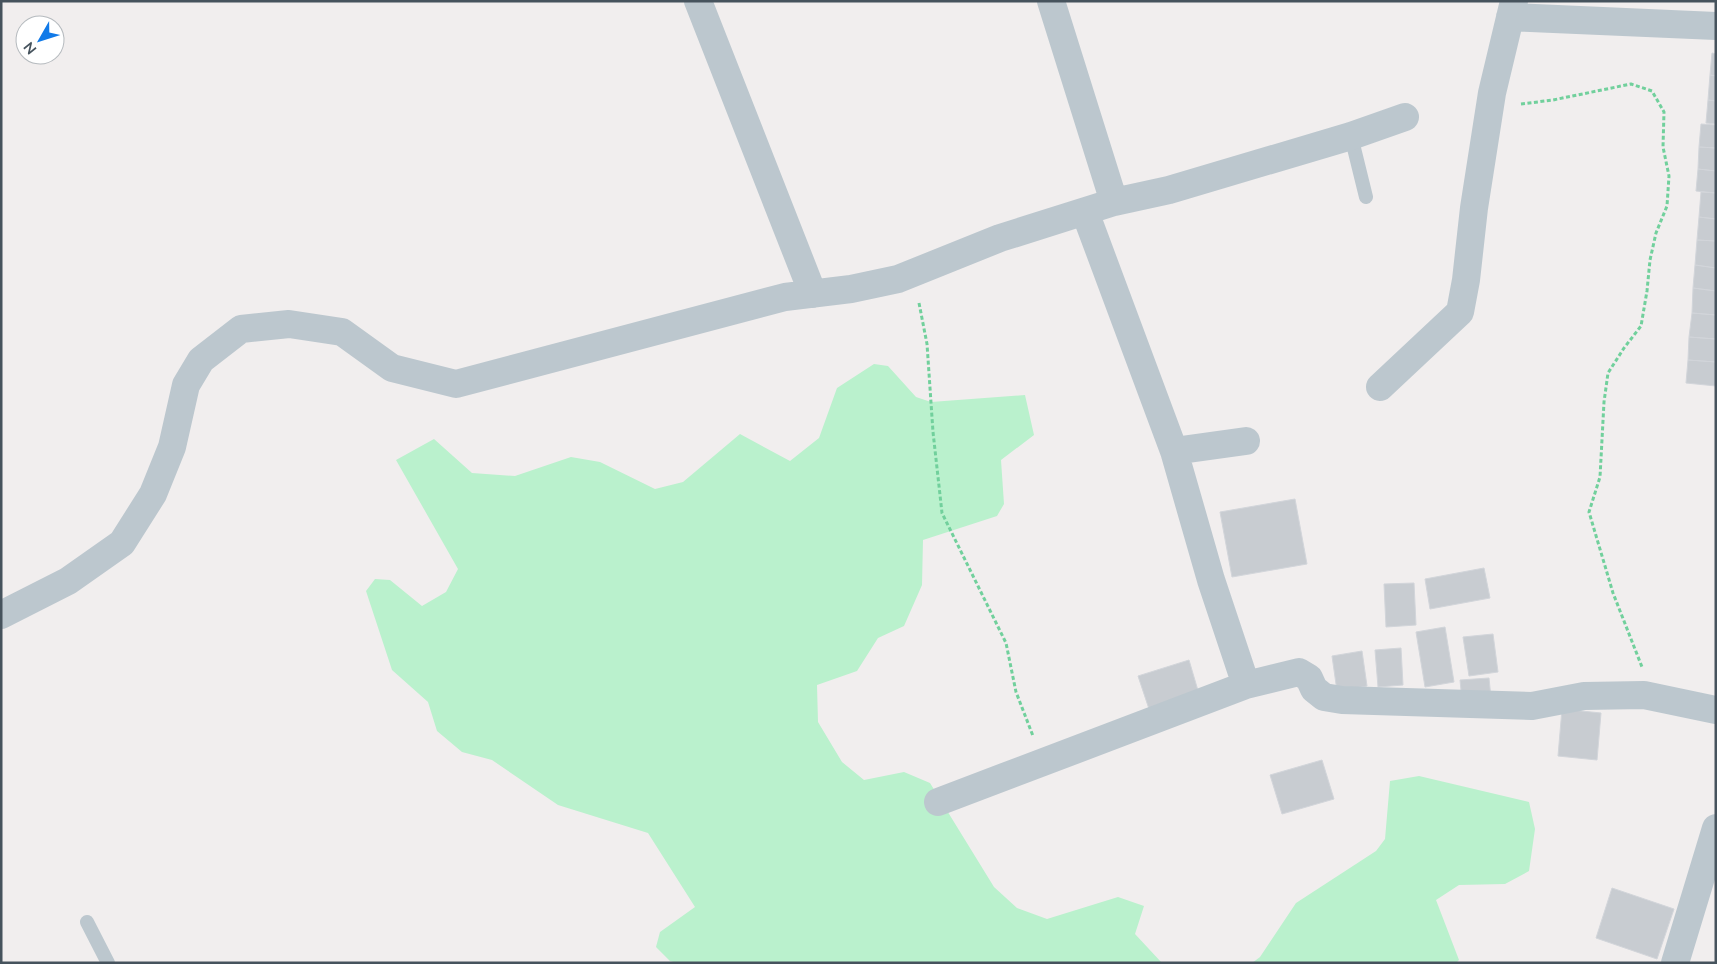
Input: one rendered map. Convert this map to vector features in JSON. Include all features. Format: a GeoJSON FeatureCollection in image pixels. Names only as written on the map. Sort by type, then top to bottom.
{"type":"FeatureCollection","features":[{"type":"Feature","properties":{"kind":"street"},"geometry":{"type":"LineString","coordinates":[[698,1],[813,294]]}},
{"type":"Feature","properties":{"kind":"street"},"geometry":{"type":"LineString","coordinates":[[1055,1],[1051,2],[1114,202]]}},
{"type":"Feature","properties":{"kind":"street"},"geometry":{"type":"LineString","coordinates":[[1380,387],[1460,312],[1490,107],[1512,9],[1716,26]]}},
{"type":"Feature","properties":{"kind":"street"},"geometry":{"type":"LineString","coordinates":[[1,615],[68,581],[122,543],[153,494],[160,478],[172,447],[186,385],[201,360],[241,329],[290,324],[342,332],[392,368],[456,384],[785,297],[851,289],[898,279],[1000,238],[1114,202],[1169,190],[1351,136],[1405,117]]}},
{"type":"Feature","properties":{"kind":"street"},"geometry":{"type":"LineString","coordinates":[[1084,212],[1174,451],[1211,580],[1246,685]]}},
{"type":"Feature","properties":{"kind":"street"},"geometry":{"type":"LineString","coordinates":[[1174,451],[1246,441]]}},
{"type":"Feature","properties":{"kind":"street"},"geometry":{"type":"LineString","coordinates":[[938,802],[1246,685],[1299,672],[1309,678],[1314,689],[1324,697],[1342,700],[1532,706],[1584,696],[1644,695],[1716,710]]}},
{"type":"Feature","properties":{"kind":"street"},"geometry":{"type":"LineString","coordinates":[[1675,963],[1716,828]]}},
{"type":"Feature","properties":{"kind":"lane"},"geometry":{"type":"LineString","coordinates":[[1351,136],[1366,197]]}},
{"type":"Feature","properties":{"kind":"lane"},"geometry":{"type":"LineString","coordinates":[[87,922],[108,963]]}},
{"type":"Feature","properties":{"kind":"path"},"geometry":{"type":"LineString","coordinates":[[1490,107],[1553,100],[1630,84],[1652,90],[1664,112],[1663,147],[1669,176],[1667,206],[1656,233],[1650,260],[1648,291],[1641,326],[1624,348],[1608,374],[1604,402],[1600,478],[1589,512],[1613,593],[1642,668],[1644,695]]}},
{"type":"Feature","properties":{"kind":"path"},"geometry":{"type":"LineString","coordinates":[[914,272],[927,344],[933,432],[942,513],[1006,643],[1016,692],[1043,762]]}},
{"type":"Feature","properties":{"kind":"green space"},"geometry":{"type":"Polygon","coordinates":[[[874,364],[888,366],[916,397],[931,402],[1025,395],[1034,435],[1001,460],[1004,504],[997,516],[923,540],[922,585],[904,626],[878,638],[857,671],[817,685],[818,722],[842,762],[864,780],[904,772],[930,783],[994,887],[1017,908],[1047,919],[1118,897],[1144,906],[1135,934],[1162,963],[677,963],[670,961],[656,947],[660,932],[695,907],[648,833],[558,805],[492,760],[462,752],[437,731],[428,702],[392,670],[366,591],[375,579],[390,580],[422,606],[446,592],[458,569],[396,460],[434,439],[472,473],[515,476],[571,457],[600,462],[655,489],[683,482],[740,434],[790,461],[819,438],[837,388],[874,364]]]}},
{"type":"Feature","properties":{"kind":"green space"},"geometry":{"type":"Polygon","coordinates":[[[1419,776],[1529,802],[1535,829],[1529,871],[1505,884],[1459,885],[1436,900],[1459,960],[1456,963],[1252,963],[1260,957],[1296,903],[1376,851],[1385,839],[1390,781],[1419,776]]]}},
{"type":"Feature","properties":{"kind":"building"},"geometry":{"type":"Polygon","coordinates":[[[1712,53],[1716,54],[1716,76],[1710,75],[1712,53]]]}},
{"type":"Feature","properties":{"kind":"building"},"geometry":{"type":"Polygon","coordinates":[[[1710,75],[1716,76],[1716,101],[1708,100],[1710,75]]]}},
{"type":"Feature","properties":{"kind":"building"},"geometry":{"type":"Polygon","coordinates":[[[1708,100],[1716,101],[1716,124],[1706,123],[1708,100]]]}},
{"type":"Feature","properties":{"kind":"building"},"geometry":{"type":"Polygon","coordinates":[[[1701,124],[1716,125],[1716,148],[1699,147],[1701,124]]]}},
{"type":"Feature","properties":{"kind":"building"},"geometry":{"type":"Polygon","coordinates":[[[1699,147],[1716,148],[1716,171],[1698,169],[1699,147]]]}},
{"type":"Feature","properties":{"kind":"building"},"geometry":{"type":"Polygon","coordinates":[[[1698,169],[1716,171],[1716,193],[1696,191],[1698,169]]]}},
{"type":"Feature","properties":{"kind":"building"},"geometry":{"type":"Polygon","coordinates":[[[1701,192],[1716,193],[1716,219],[1699,217],[1701,192]]]}},
{"type":"Feature","properties":{"kind":"building"},"geometry":{"type":"Polygon","coordinates":[[[1699,217],[1716,219],[1716,241],[1697,240],[1699,217]]]}},
{"type":"Feature","properties":{"kind":"building"},"geometry":{"type":"Polygon","coordinates":[[[1697,240],[1716,241],[1716,268],[1695,265],[1697,240]]]}},
{"type":"Feature","properties":{"kind":"building"},"geometry":{"type":"Polygon","coordinates":[[[1695,265],[1716,268],[1716,291],[1693,288],[1695,265]]]}},
{"type":"Feature","properties":{"kind":"building"},"geometry":{"type":"Polygon","coordinates":[[[1693,288],[1716,291],[1716,315],[1692,313],[1693,288]]]}},
{"type":"Feature","properties":{"kind":"building"},"geometry":{"type":"Polygon","coordinates":[[[1692,313],[1716,315],[1716,339],[1689,337],[1692,313]]]}},
{"type":"Feature","properties":{"kind":"building"},"geometry":{"type":"Polygon","coordinates":[[[1689,337],[1716,339],[1716,362],[1688,360],[1689,337]]]}},
{"type":"Feature","properties":{"kind":"building"},"geometry":{"type":"Polygon","coordinates":[[[1688,360],[1716,362],[1716,386],[1686,383],[1688,360]]]}},
{"type":"Feature","properties":{"kind":"building"},"geometry":{"type":"Polygon","coordinates":[[[1295,499],[1307,564],[1232,577],[1220,512],[1295,499]]]}},
{"type":"Feature","properties":{"kind":"building"},"geometry":{"type":"Polygon","coordinates":[[[1484,568],[1490,598],[1430,609],[1425,579],[1484,568]]]}},
{"type":"Feature","properties":{"kind":"building"},"geometry":{"type":"Polygon","coordinates":[[[1414,583],[1416,625],[1386,627],[1384,584],[1414,583]]]}},
{"type":"Feature","properties":{"kind":"building"},"geometry":{"type":"Polygon","coordinates":[[[1445,627],[1454,682],[1425,687],[1416,632],[1445,627]]]}},
{"type":"Feature","properties":{"kind":"building"},"geometry":{"type":"Polygon","coordinates":[[[1493,634],[1498,672],[1469,676],[1463,637],[1493,634]]]}},
{"type":"Feature","properties":{"kind":"building"},"geometry":{"type":"Polygon","coordinates":[[[1401,648],[1403,685],[1378,687],[1375,650],[1401,648]]]}},
{"type":"Feature","properties":{"kind":"building"},"geometry":{"type":"Polygon","coordinates":[[[1362,651],[1367,686],[1337,691],[1332,656],[1362,651]]]}},
{"type":"Feature","properties":{"kind":"building"},"geometry":{"type":"Polygon","coordinates":[[[1189,660],[1199,694],[1149,709],[1138,676],[1189,660]]]}},
{"type":"Feature","properties":{"kind":"building"},"geometry":{"type":"Polygon","coordinates":[[[1489,678],[1491,698],[1462,700],[1460,680],[1489,678]]]}},
{"type":"Feature","properties":{"kind":"building"},"geometry":{"type":"Polygon","coordinates":[[[1562,709],[1601,713],[1597,760],[1558,756],[1562,709]]]}},
{"type":"Feature","properties":{"kind":"building"},"geometry":{"type":"Polygon","coordinates":[[[1322,760],[1334,799],[1282,814],[1270,775],[1322,760]]]}},
{"type":"Feature","properties":{"kind":"building"},"geometry":{"type":"Polygon","coordinates":[[[1612,888],[1674,909],[1657,959],[1596,938],[1612,888]]]}}]}
